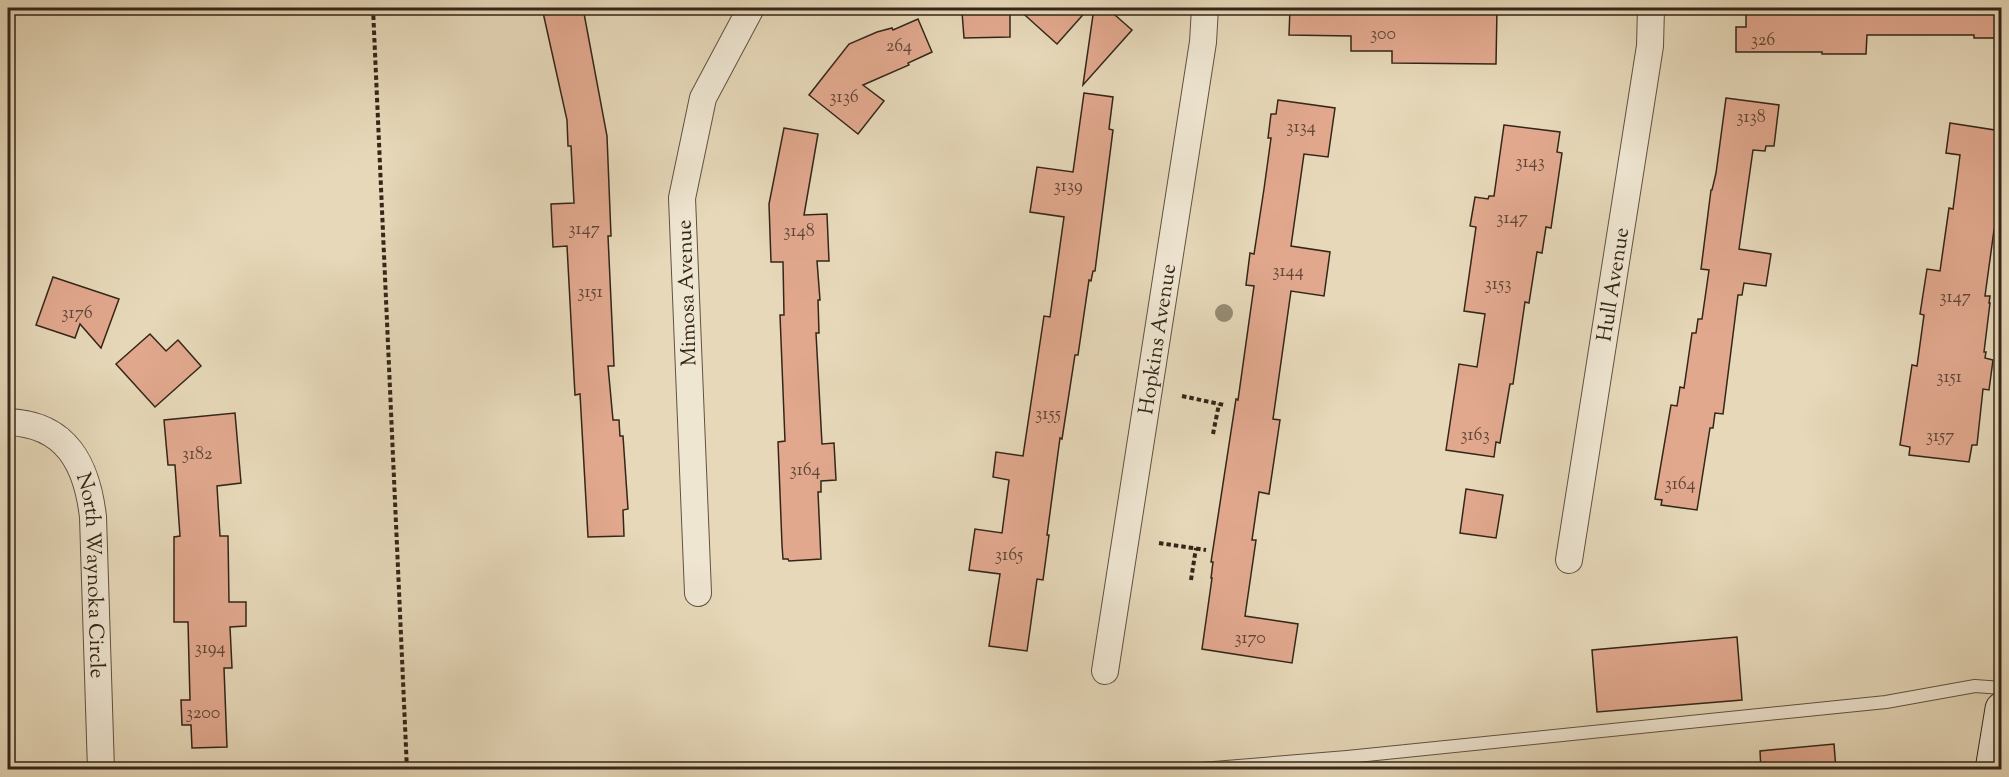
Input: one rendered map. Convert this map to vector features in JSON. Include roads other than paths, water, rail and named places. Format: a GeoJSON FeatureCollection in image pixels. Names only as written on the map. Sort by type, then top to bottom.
{"type":"FeatureCollection","features":[{"type":"Feature","properties":{"kind":"street","name":"Mimosa Avenue"},"geometry":{"type":"LineString","coordinates":[[698,593],[682,198],[703,98],[751,8]]}},
{"type":"Feature","properties":{"kind":"street","name":"Hopkins Avenue"},"geometry":{"type":"LineString","coordinates":[[1105,671],[1203,42],[1205,8]]}},
{"type":"Feature","properties":{"kind":"street","name":"Hull Avenue"},"geometry":{"type":"LineString","coordinates":[[1569,560],[1650,46],[1651,8]]}},
{"type":"Feature","properties":{"kind":"street","name":"North Waynoka Circle"},"geometry":{"type":"LineString","coordinates":[[10,422],[33,426],[53,435],[78,459],[86,478],[93,517],[101,770]]}},
{"type":"Feature","properties":{"kind":"street"},"geometry":{"type":"LineString","coordinates":[[1992,770],[2001,709]]}},
{"type":"Feature","properties":{"kind":"lane"},"geometry":{"type":"LineString","coordinates":[[1189,770],[1347,757],[1851,706],[1975,686],[2001,688]]}}]}
